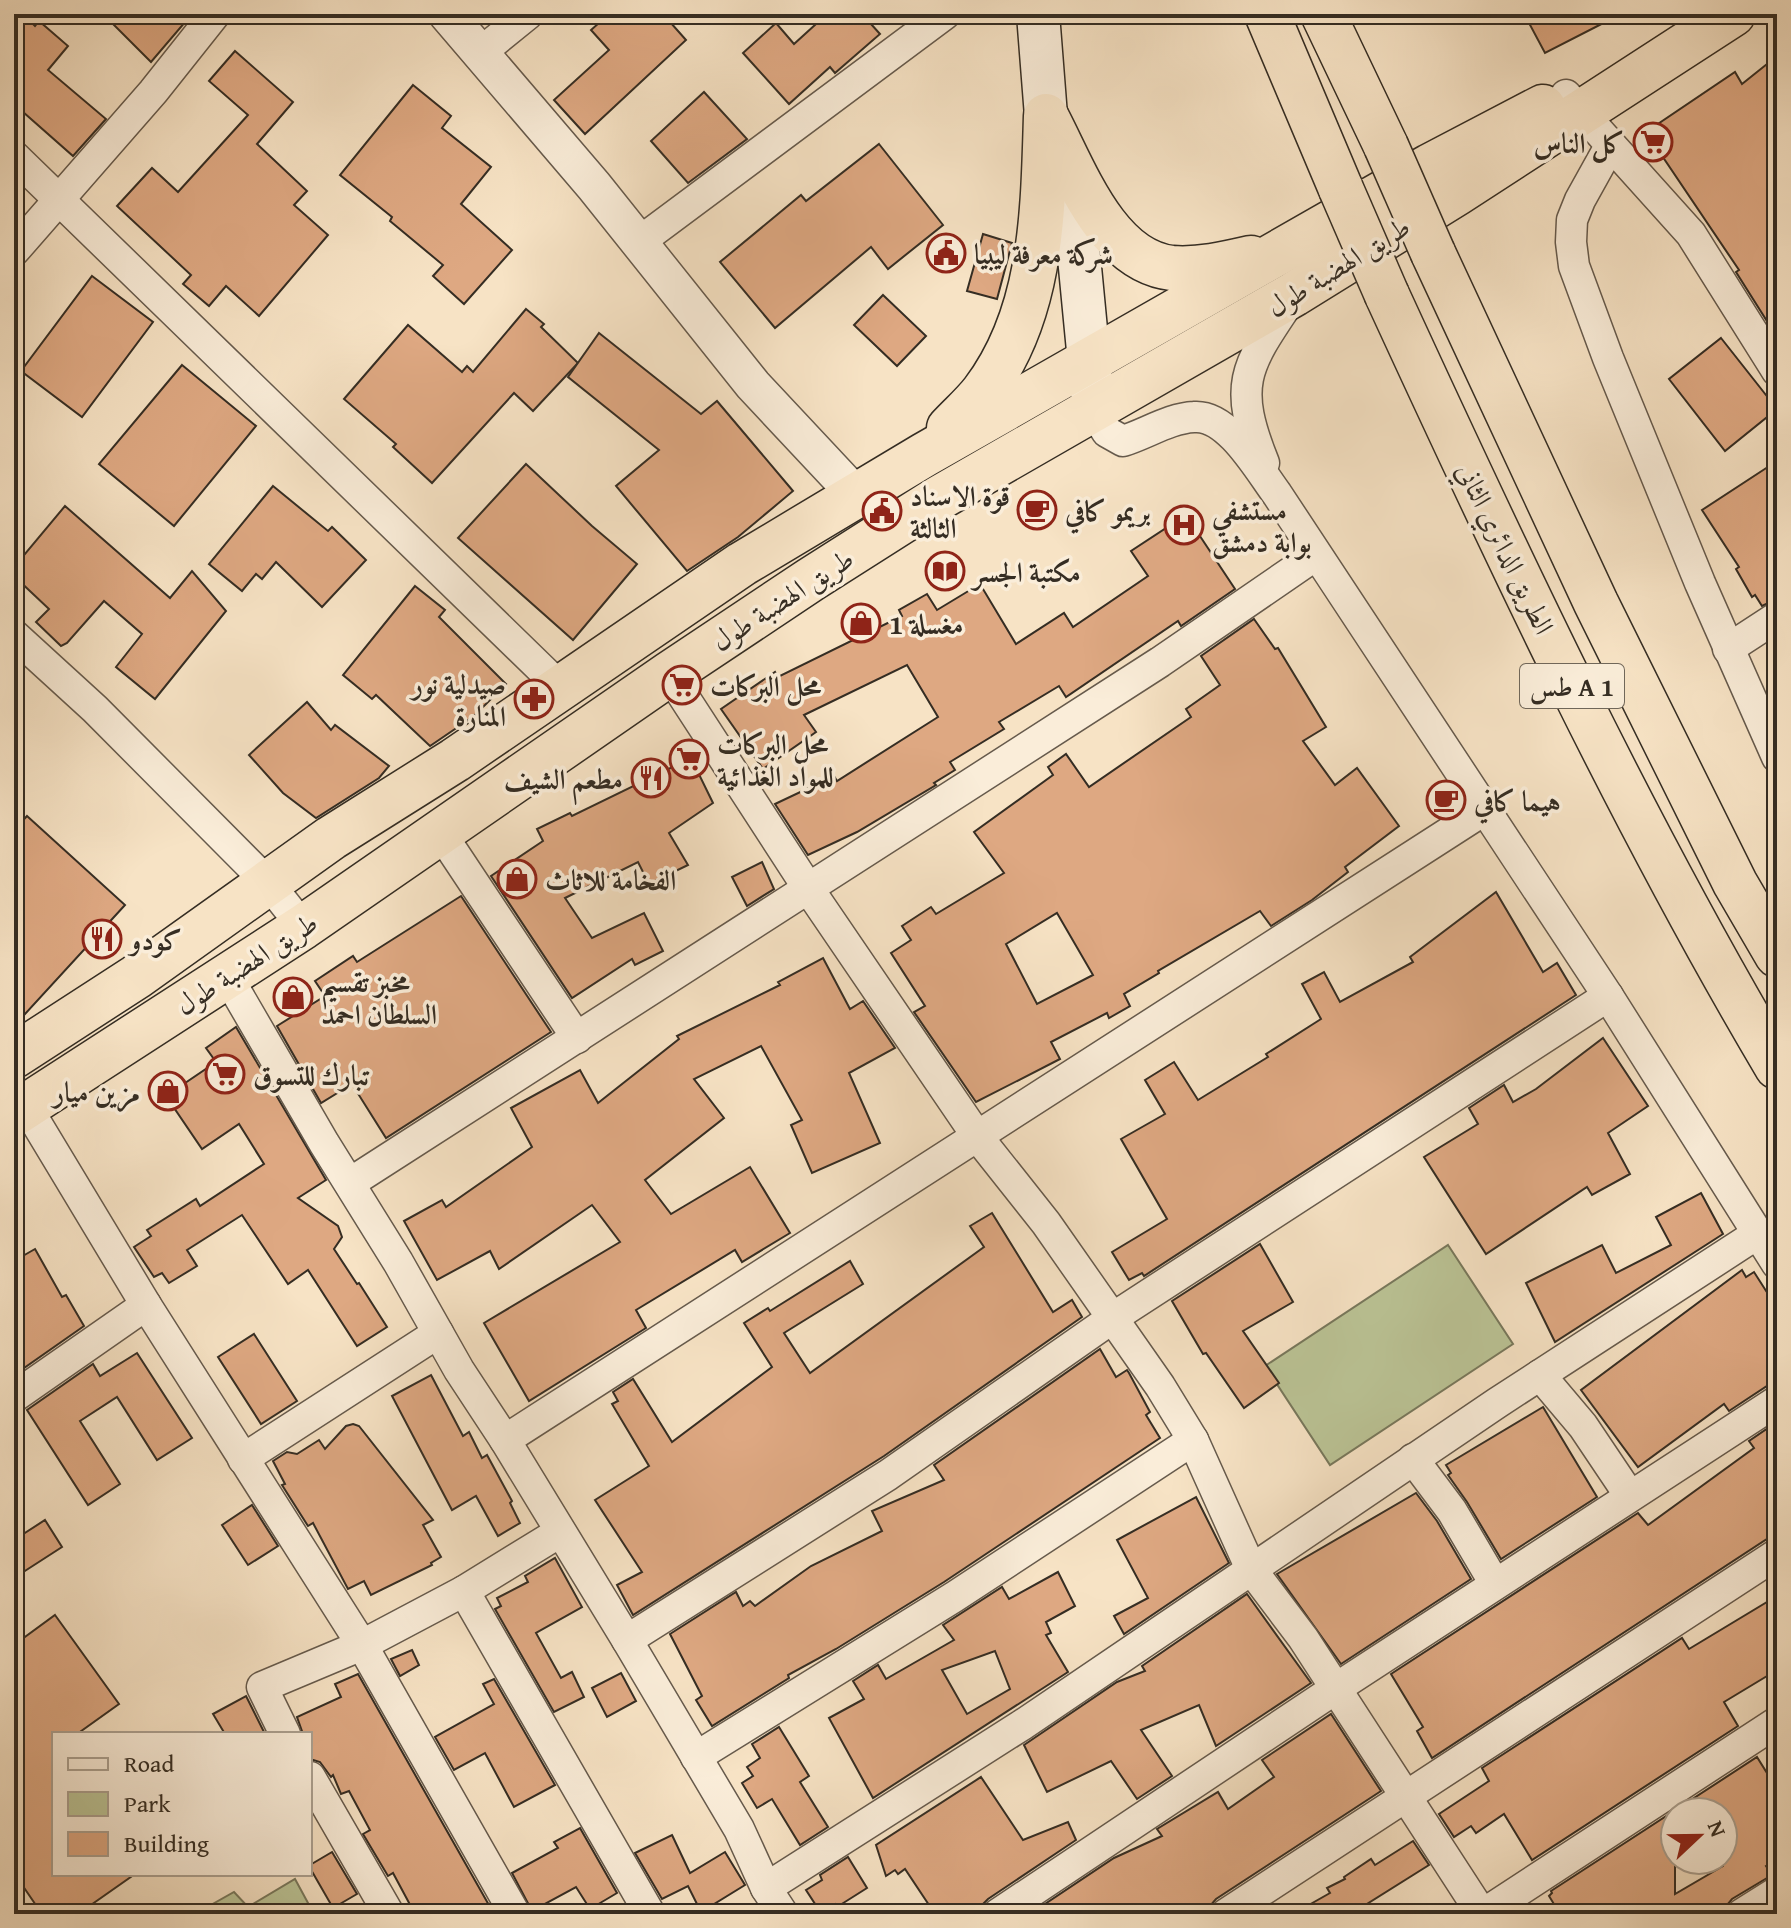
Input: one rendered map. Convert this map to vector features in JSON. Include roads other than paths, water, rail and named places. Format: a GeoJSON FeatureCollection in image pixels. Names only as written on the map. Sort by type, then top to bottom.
{"type":"FeatureCollection","features":[{"type":"Feature","properties":{"kind":"highway","name":"الطريق الدائري الثاني"},"geometry":{"type":"LineString","coordinates":[[1267,14],[1387,295],[1466,467],[1658,853],[1777,1067]]}},
{"type":"Feature","properties":{"kind":"highway","name":"الطريق الدائري الثاني"},"geometry":{"type":"LineString","coordinates":[[1323,14],[1596,603],[1735,883],[1777,955]]}},
{"type":"Feature","properties":{"kind":"highway","name":"طريق الهضبة طول"},"geometry":{"type":"LineString","coordinates":[[20,1110],[303,927],[669,674],[939,498],[1294,294],[1573,104],[1686,14]]}},
{"type":"Feature","properties":{"kind":"highway","name":"طريق الهضبة طول"},"geometry":{"type":"LineString","coordinates":[[14,1056],[136,977],[331,838],[455,760],[742,564],[924,455],[1430,166],[1573,104],[1733,14]]}},
{"type":"Feature","properties":{"kind":"highway"},"geometry":{"type":"LineString","coordinates":[[1046,116],[1093,206],[1114,238],[1144,258],[1169,268],[1206,268],[1282,251]]}},
{"type":"Feature","properties":{"kind":"highway"},"geometry":{"type":"LineString","coordinates":[[924,455],[983,392],[1014,339],[1034,279],[1041,227],[1046,116]]}},
{"type":"Feature","properties":{"kind":"main road"},"geometry":{"type":"LineString","coordinates":[[1038,14],[1046,116],[1079,257],[1094,411]]}},
{"type":"Feature","properties":{"kind":"street"},"geometry":{"type":"LineString","coordinates":[[14,251],[60,201],[215,14]]}},
{"type":"Feature","properties":{"kind":"street"},"geometry":{"type":"LineString","coordinates":[[447,14],[639,242],[753,385],[856,495]]}},
{"type":"Feature","properties":{"kind":"street"},"geometry":{"type":"LineString","coordinates":[[480,53],[528,14]]}},
{"type":"Feature","properties":{"kind":"street"},"geometry":{"type":"LineString","coordinates":[[639,242],[945,14]]}},
{"type":"Feature","properties":{"kind":"street"},"geometry":{"type":"LineString","coordinates":[[1573,104],[1691,234],[1777,371]]}},
{"type":"Feature","properties":{"kind":"street"},"geometry":{"type":"LineString","coordinates":[[1610,146],[1572,220],[1574,266],[1608,358],[1728,649],[1777,757]]}},
{"type":"Feature","properties":{"kind":"street"},"geometry":{"type":"LineString","coordinates":[[14,156],[560,687]]}},
{"type":"Feature","properties":{"kind":"street"},"geometry":{"type":"LineString","coordinates":[[1277,494],[1251,430],[1245,383],[1259,345],[1294,294]]}},
{"type":"Feature","properties":{"kind":"street"},"geometry":{"type":"LineString","coordinates":[[1094,411],[1107,432],[1123,441],[1193,416],[1207,418],[1223,426],[1233,437],[1277,494],[1608,996],[1777,1264]]}},
{"type":"Feature","properties":{"kind":"street"},"geometry":{"type":"LineString","coordinates":[[350,1183],[1160,662],[1316,555]]}},
{"type":"Feature","properties":{"kind":"street"},"geometry":{"type":"LineString","coordinates":[[1728,649],[1777,617]]}},
{"type":"Feature","properties":{"kind":"street"},"geometry":{"type":"LineString","coordinates":[[14,635],[95,709],[269,884],[303,927]]}},
{"type":"Feature","properties":{"kind":"street"},"geometry":{"type":"LineString","coordinates":[[669,674],[808,888],[977,1136],[1046,1223],[1114,1317],[1193,1440],[1251,1569],[1303,1638],[1482,1914],[1777,1722]]}},
{"type":"Feature","properties":{"kind":"street"},"geometry":{"type":"LineString","coordinates":[[505,1440],[1484,810]]}},
{"type":"Feature","properties":{"kind":"street"},"geometry":{"type":"LineString","coordinates":[[440,832],[577,1038]]}},
{"type":"Feature","properties":{"kind":"street"},"geometry":{"type":"LineString","coordinates":[[227,976],[481,1405],[627,1640],[739,1829],[766,1888],[783,1914]]}},
{"type":"Feature","properties":{"kind":"street"},"geometry":{"type":"LineString","coordinates":[[627,1640],[888,1475],[1114,1317],[1608,996]]}},
{"type":"Feature","properties":{"kind":"street"},"geometry":{"type":"LineString","coordinates":[[20,1110],[362,1645],[515,1914]]}},
{"type":"Feature","properties":{"kind":"street"},"geometry":{"type":"LineString","coordinates":[[766,1888],[1022,1725],[1413,1459],[1757,1234]]}},
{"type":"Feature","properties":{"kind":"street"},"geometry":{"type":"LineString","coordinates":[[14,1397],[146,1305]]}},
{"type":"Feature","properties":{"kind":"street"},"geometry":{"type":"LineString","coordinates":[[243,1459],[438,1333]]}},
{"type":"Feature","properties":{"kind":"street"},"geometry":{"type":"LineString","coordinates":[[1540,1375],[1583,1426],[1630,1496]]}},
{"type":"Feature","properties":{"kind":"street"},"geometry":{"type":"LineString","coordinates":[[998,1914],[1335,1689],[1777,1401]]}},
{"type":"Feature","properties":{"kind":"street"},"geometry":{"type":"LineString","coordinates":[[696,1757],[954,1597],[1193,1440]]}},
{"type":"Feature","properties":{"kind":"street"},"geometry":{"type":"LineString","coordinates":[[1413,1459],[1452,1511],[1495,1584]]}},
{"type":"Feature","properties":{"kind":"street"},"geometry":{"type":"LineString","coordinates":[[284,1732],[262,1687],[362,1645],[464,1591],[560,1532]]}},
{"type":"Feature","properties":{"kind":"street"},"geometry":{"type":"LineString","coordinates":[[1226,1914],[1777,1554]]}},
{"type":"Feature","properties":{"kind":"street"},"geometry":{"type":"LineString","coordinates":[[464,1591],[650,1914]]}},
{"type":"Feature","properties":{"kind":"street"},"geometry":{"type":"LineString","coordinates":[[312,1780],[389,1914]]}},
{"type":"Feature","properties":{"kind":"street"},"geometry":{"type":"LineString","coordinates":[[1742,1914],[1777,1892]]}},
{"type":"Feature","properties":{"kind":"place","name":"كل الناس"},"geometry":{"type":"Point","coordinates":[1653,142]}},
{"type":"Feature","properties":{"kind":"place","name":"شركة معرفة ليبيا"},"geometry":{"type":"Point","coordinates":[946,253]}},
{"type":"Feature","properties":{"kind":"place","name":"بريمو كافي"},"geometry":{"type":"Point","coordinates":[1037,510]}},
{"type":"Feature","properties":{"kind":"place","name":"قوة الاسناد الثالثة"},"geometry":{"type":"Point","coordinates":[882,511]}},
{"type":"Feature","properties":{"kind":"place","name":"مستشفي بوابة دمشق"},"geometry":{"type":"Point","coordinates":[1184,525]}},
{"type":"Feature","properties":{"kind":"place","name":"مكتبة الجسر"},"geometry":{"type":"Point","coordinates":[945,571]}},
{"type":"Feature","properties":{"kind":"place","name":"مغسلة 1"},"geometry":{"type":"Point","coordinates":[861,623]}},
{"type":"Feature","properties":{"kind":"place","name":"محل البركات"},"geometry":{"type":"Point","coordinates":[682,685]}},
{"type":"Feature","properties":{"kind":"place","name":"صيدلية نور المنارة"},"geometry":{"type":"Point","coordinates":[534,699]}},
{"type":"Feature","properties":{"kind":"place","name":"محل البركات للمواد الغذائية"},"geometry":{"type":"Point","coordinates":[689,759]}},
{"type":"Feature","properties":{"kind":"place","name":"مطعم الشيف"},"geometry":{"type":"Point","coordinates":[651,778]}},
{"type":"Feature","properties":{"kind":"place","name":"هيما كافي"},"geometry":{"type":"Point","coordinates":[1446,800]}},
{"type":"Feature","properties":{"kind":"place","name":"الفخامة للاثاث"},"geometry":{"type":"Point","coordinates":[517,879]}},
{"type":"Feature","properties":{"kind":"place","name":"كودو"},"geometry":{"type":"Point","coordinates":[102,939]}},
{"type":"Feature","properties":{"kind":"place","name":"مخبز تقسيم السلطان احمد"},"geometry":{"type":"Point","coordinates":[293,997]}},
{"type":"Feature","properties":{"kind":"place","name":"تبارك للتسوق"},"geometry":{"type":"Point","coordinates":[225,1074]}},
{"type":"Feature","properties":{"kind":"place","name":"مزين ميار"},"geometry":{"type":"Point","coordinates":[168,1091]}}]}
